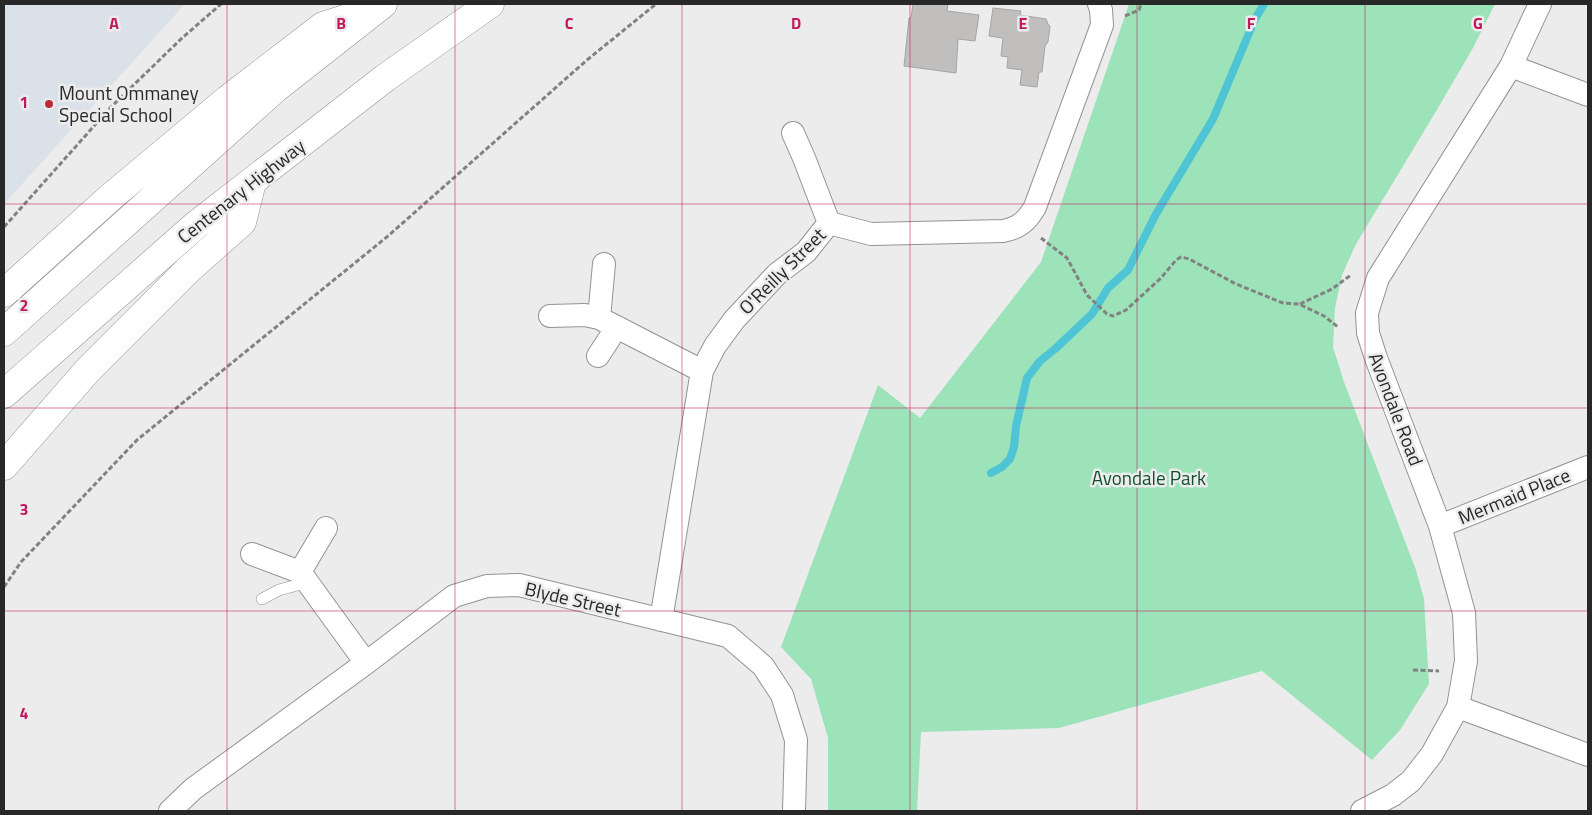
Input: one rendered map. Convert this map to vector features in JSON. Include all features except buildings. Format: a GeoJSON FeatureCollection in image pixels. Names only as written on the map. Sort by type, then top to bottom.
{"type":"FeatureCollection","features":[{"type":"Feature","properties":{"kind":"highway","name":"Centenary Highway"},"geometry":{"type":"LineString","coordinates":[[4,394],[196,225],[385,78],[490,4]]}},
{"type":"Feature","properties":{"kind":"highway"},"geometry":{"type":"LineString","coordinates":[[4,293],[160,154],[315,32],[323,26],[380,6]]}},
{"type":"Feature","properties":{"kind":"highway"},"geometry":{"type":"LineString","coordinates":[[4,332],[276,88],[380,6]]}},
{"type":"Feature","properties":{"kind":"highway"},"geometry":{"type":"LineString","coordinates":[[4,466],[88,370],[188,270],[242,222],[252,182]]}},
{"type":"Feature","properties":{"kind":"street"},"geometry":{"type":"LineString","coordinates":[[1022,224],[1034,207],[1102,25],[1099,4]]}},
{"type":"Feature","properties":{"kind":"street","name":"Avondale Road"},"geometry":{"type":"LineString","coordinates":[[1362,811],[1393,795],[1412,781],[1432,754],[1458,707],[1466,661],[1464,613],[1440,526],[1376,358],[1368,333],[1367,313],[1378,278],[1512,66],[1540,4]]}},
{"type":"Feature","properties":{"kind":"street"},"geometry":{"type":"LineString","coordinates":[[1512,66],[1588,95]]}},
{"type":"Feature","properties":{"kind":"street"},"geometry":{"type":"LineString","coordinates":[[793,133],[829,223]]}},
{"type":"Feature","properties":{"kind":"street","name":"O'Reilly Street"},"geometry":{"type":"LineString","coordinates":[[662,620],[702,371],[715,346],[734,320],[777,274],[806,252],[829,223],[871,234],[1003,231],[1014,229],[1022,224]]}},
{"type":"Feature","properties":{"kind":"street"},"geometry":{"type":"LineString","coordinates":[[598,356],[608,323],[604,264]]}},
{"type":"Feature","properties":{"kind":"street"},"geometry":{"type":"LineString","coordinates":[[550,316],[585,315],[608,323],[702,371]]}},
{"type":"Feature","properties":{"kind":"street","name":"Mermaid Place"},"geometry":{"type":"LineString","coordinates":[[1440,526],[1588,467]]}},
{"type":"Feature","properties":{"kind":"street"},"geometry":{"type":"LineString","coordinates":[[304,577],[326,528]]}},
{"type":"Feature","properties":{"kind":"street"},"geometry":{"type":"LineString","coordinates":[[252,554],[304,577],[366,663]]}},
{"type":"Feature","properties":{"kind":"street","name":"Blyde Street"},"geometry":{"type":"LineString","coordinates":[[170,811],[193,789],[366,663],[454,596],[487,586],[519,585],[728,636],[763,666],[782,695],[796,740],[794,811]]}},
{"type":"Feature","properties":{"kind":"street"},"geometry":{"type":"LineString","coordinates":[[1458,707],[1588,755]]}},
{"type":"Feature","properties":{"kind":"lane"},"geometry":{"type":"LineString","coordinates":[[262,599],[304,577]]}},
{"type":"Feature","properties":{"kind":"path"},"geometry":{"type":"LineString","coordinates":[[4,227],[111,107],[221,4]]}},
{"type":"Feature","properties":{"kind":"path"},"geometry":{"type":"LineString","coordinates":[[4,587],[21,562],[137,440],[388,236],[587,60],[656,4]]}},
{"type":"Feature","properties":{"kind":"path"},"geometry":{"type":"LineString","coordinates":[[1022,224],[1067,258],[1087,295],[1107,314],[1113,316],[1126,310],[1181,257],[1283,303],[1299,304],[1324,316],[1338,327]]}},
{"type":"Feature","properties":{"kind":"path"},"geometry":{"type":"LineString","coordinates":[[1299,304],[1332,289],[1351,275]]}},
{"type":"Feature","properties":{"kind":"path"},"geometry":{"type":"LineString","coordinates":[[1413,670],[1439,671]]}},
{"type":"Feature","properties":{"kind":"shaded area","name":"Mount Ommaney Special School"},"geometry":{"type":"Polygon","coordinates":[[[4,4],[185,4],[4,204],[4,4]]]}},
{"type":"Feature","properties":{"kind":"green space","name":"Avondale Park"},"geometry":{"type":"Polygon","coordinates":[[[1129,4],[1495,4],[1473,48],[1356,244],[1342,275],[1335,308],[1333,347],[1344,382],[1416,570],[1424,599],[1429,684],[1400,730],[1372,760],[1262,671],[1059,728],[921,732],[917,811],[828,811],[828,738],[811,679],[781,647],[878,385],[920,418],[1041,262],[1129,4]]]}},
{"type":"Feature","properties":{"kind":"waterway"},"geometry":{"type":"LineString","coordinates":[[991,473],[1002,467],[1010,459],[1027,378],[1040,361],[1092,314],[1108,288],[1128,270],[1156,214],[1213,119],[1255,19],[1264,4]]}},
{"type":"Feature","properties":{"kind":"place","name":"Mount Ommaney Special School"},"geometry":{"type":"Point","coordinates":[49,104]}}]}
